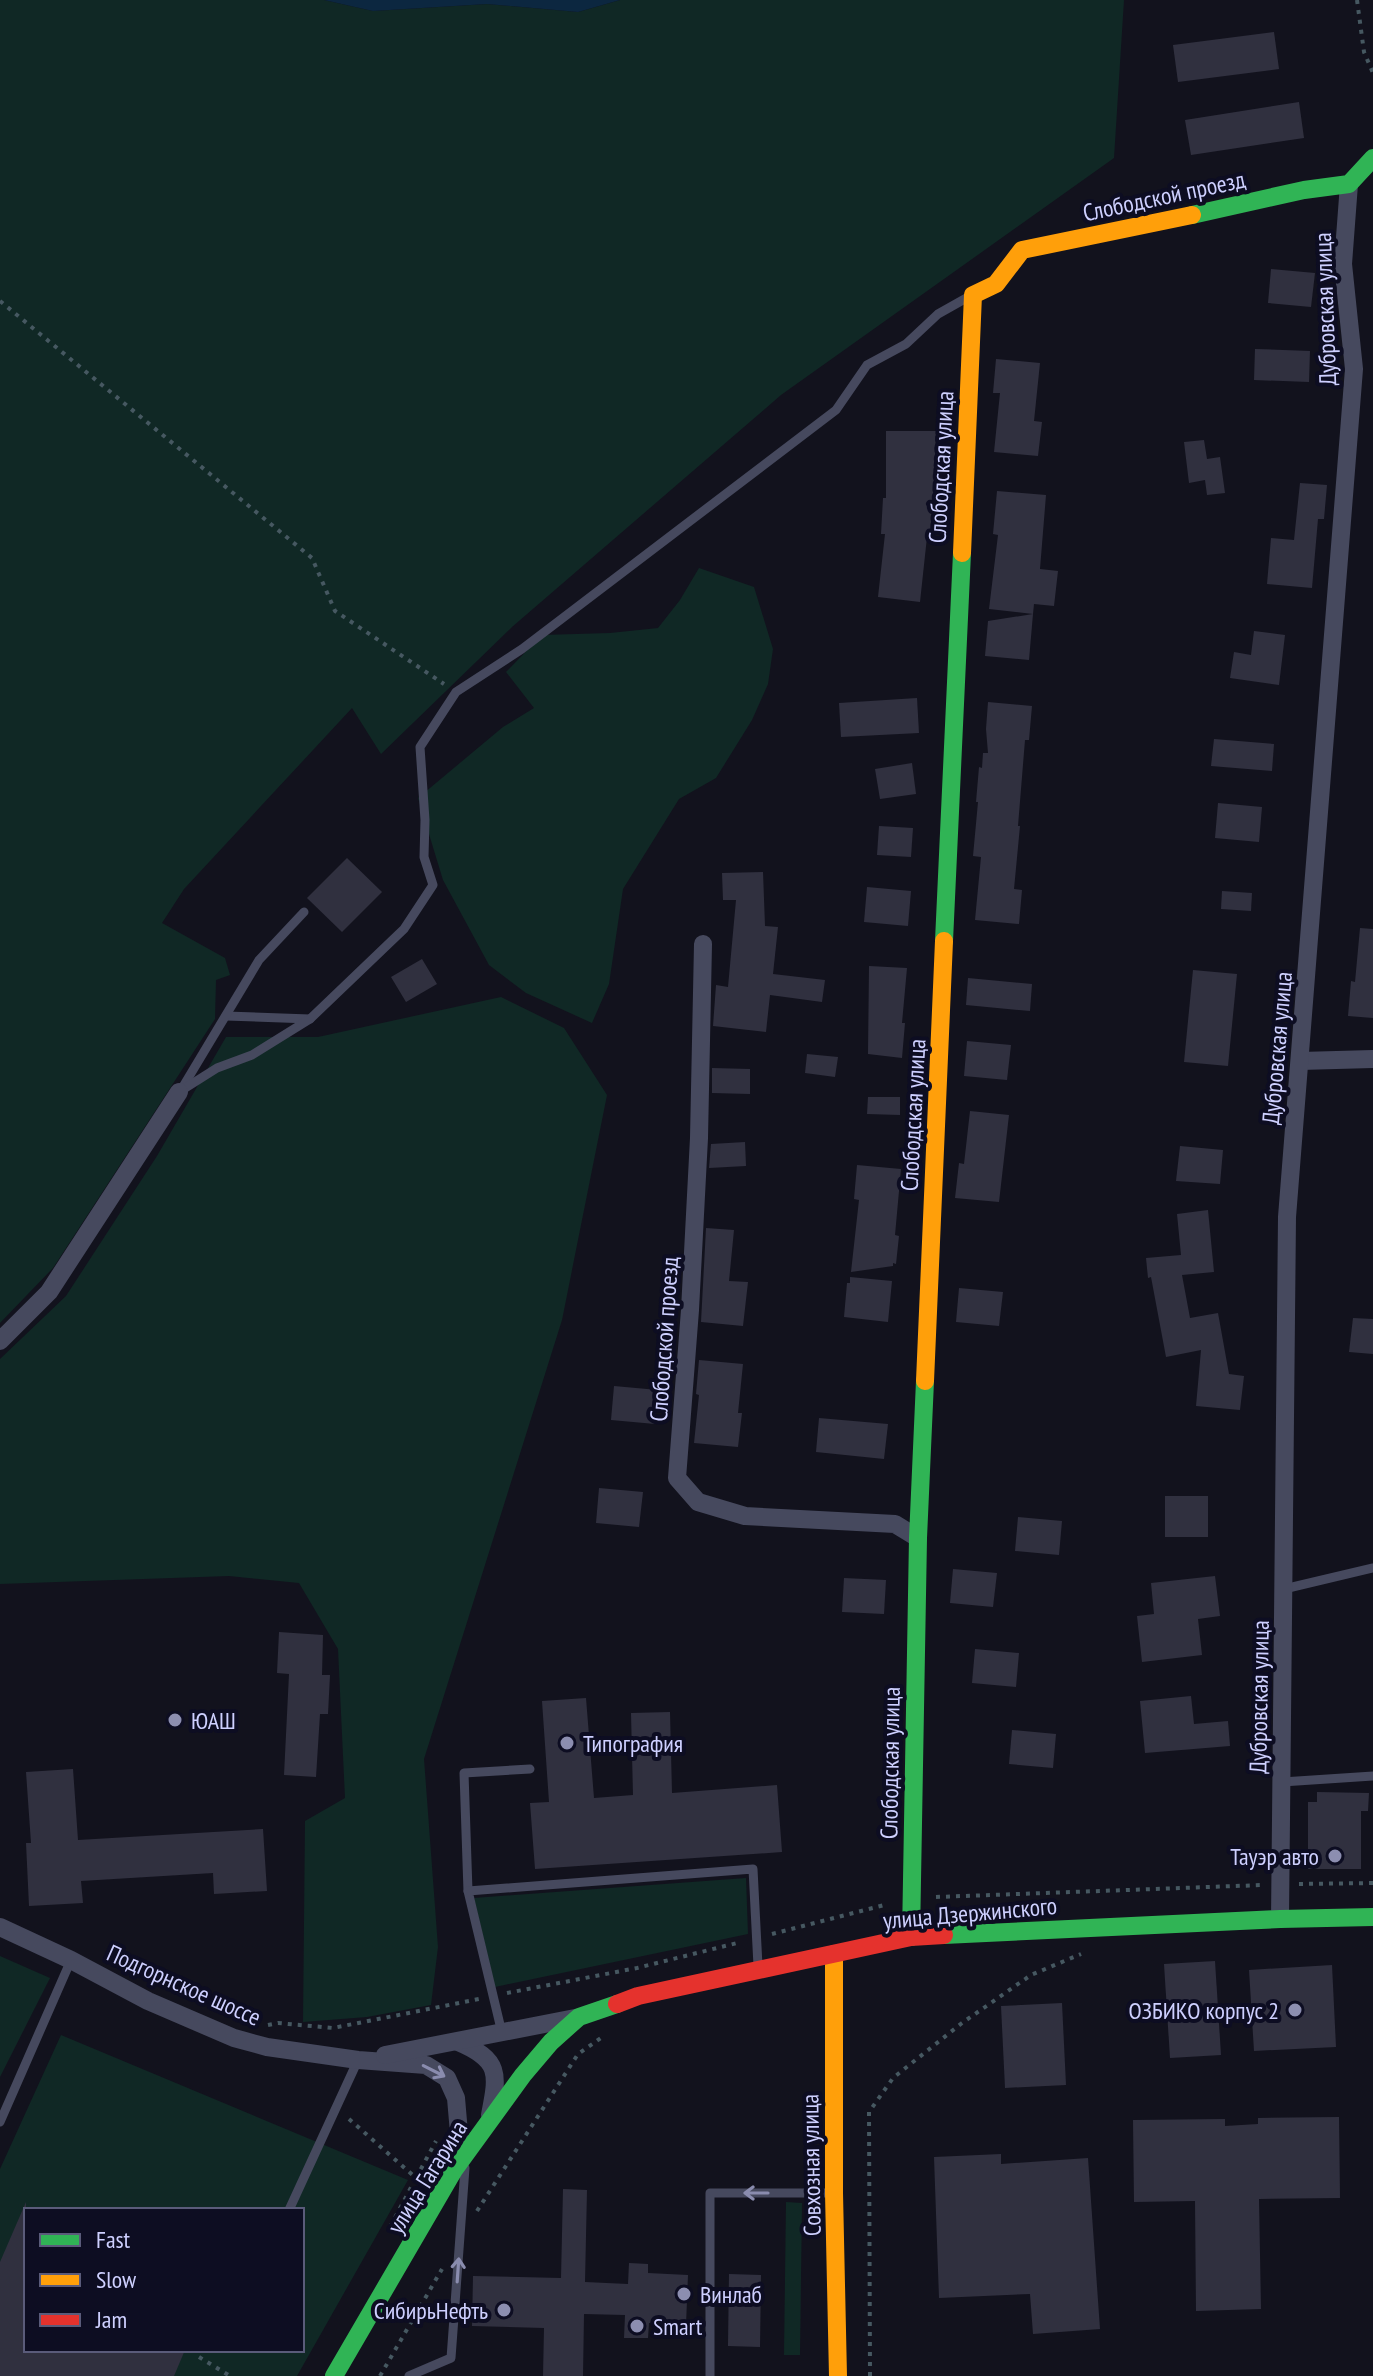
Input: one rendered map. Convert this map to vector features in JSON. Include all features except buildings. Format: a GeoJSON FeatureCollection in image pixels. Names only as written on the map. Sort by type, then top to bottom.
{"type":"FeatureCollection","features":[{"type":"Feature","properties":{"kind":"street"},"geometry":{"type":"LineString","coordinates":[[1349,184],[1373,158]]}},
{"type":"Feature","properties":{"kind":"street","name":"Слободской проезд"},"geometry":{"type":"LineString","coordinates":[[973,295],[996,284],[1022,250],[1304,190],[1349,184]]}},
{"type":"Feature","properties":{"kind":"street","name":"Дубровская улица"},"geometry":{"type":"LineString","coordinates":[[1280,1919],[1287,1217],[1354,369],[1343,264],[1349,184]]}},
{"type":"Feature","properties":{"kind":"street","name":"Слободская улица"},"geometry":{"type":"LineString","coordinates":[[911,1937],[918,1538],[973,295]]}},
{"type":"Feature","properties":{"kind":"street","name":"Слободской проезд"},"geometry":{"type":"LineString","coordinates":[[703,944],[699,1138],[677,1478],[698,1502],[745,1516],[895,1524],[918,1538]]}},
{"type":"Feature","properties":{"kind":"street"},"geometry":{"type":"LineString","coordinates":[[1300,1061],[1373,1059]]}},
{"type":"Feature","properties":{"kind":"street"},"geometry":{"type":"LineString","coordinates":[[0,1341],[49,1292],[179,1092]]}},
{"type":"Feature","properties":{"kind":"street","name":"улица Дзержинского"},"geometry":{"type":"LineString","coordinates":[[579,2017],[638,1996],[911,1937],[1373,1917]]}},
{"type":"Feature","properties":{"kind":"street","name":"Подгорнское шоссе"},"geometry":{"type":"LineString","coordinates":[[0,1927],[148,2001],[234,2038],[267,2047],[358,2060]]}},
{"type":"Feature","properties":{"kind":"street","name":"Совхозная улица"},"geometry":{"type":"LineString","coordinates":[[834,1954],[838,2376]]}},
{"type":"Feature","properties":{"kind":"street"},"geometry":{"type":"LineString","coordinates":[[358,2060],[579,2017]]}},
{"type":"Feature","properties":{"kind":"street","name":"улица Гагарина"},"geometry":{"type":"LineString","coordinates":[[334,2376],[454,2170],[523,2075],[551,2042],[579,2017]]}},
{"type":"Feature","properties":{"kind":"street"},"geometry":{"type":"LineString","coordinates":[[458,2042],[482,2054],[494,2073],[495,2088],[488,2126]]}},
{"type":"Feature","properties":{"kind":"street"},"geometry":{"type":"LineString","coordinates":[[358,2060],[426,2065],[447,2078],[456,2098],[459,2133],[454,2170]]}},
{"type":"Feature","properties":{"kind":"lane"},"geometry":{"type":"LineString","coordinates":[[179,1092],[217,1068],[252,1055],[310,1019],[404,929],[433,885],[424,857],[420,747],[456,692],[522,649],[836,410],[867,365],[906,344],[938,314],[973,295]]}},
{"type":"Feature","properties":{"kind":"lane"},"geometry":{"type":"LineString","coordinates":[[179,1092],[259,960],[304,912]]}},
{"type":"Feature","properties":{"kind":"lane"},"geometry":{"type":"LineString","coordinates":[[226,1016],[310,1019]]}},
{"type":"Feature","properties":{"kind":"lane"},"geometry":{"type":"LineString","coordinates":[[1284,1589],[1373,1568]]}},
{"type":"Feature","properties":{"kind":"lane"},"geometry":{"type":"LineString","coordinates":[[502,2033],[468,1891],[464,1773],[530,1769]]}},
{"type":"Feature","properties":{"kind":"lane"},"geometry":{"type":"LineString","coordinates":[[1282,1782],[1373,1776]]}},
{"type":"Feature","properties":{"kind":"lane"},"geometry":{"type":"LineString","coordinates":[[468,1891],[753,1869],[758,1969]]}},
{"type":"Feature","properties":{"kind":"lane"},"geometry":{"type":"LineString","coordinates":[[0,2122],[71,1960]]}},
{"type":"Feature","properties":{"kind":"lane"},"geometry":{"type":"LineString","coordinates":[[290,2208],[358,2060]]}},
{"type":"Feature","properties":{"kind":"lane"},"geometry":{"type":"LineString","coordinates":[[409,2376],[451,2358],[465,2155]]}},
{"type":"Feature","properties":{"kind":"lane"},"geometry":{"type":"LineString","coordinates":[[710,2376],[710,2193],[834,2193]]}},
{"type":"Feature","properties":{"kind":"path"},"geometry":{"type":"LineString","coordinates":[[1357,0],[1364,52],[1373,73]]}},
{"type":"Feature","properties":{"kind":"path"},"geometry":{"type":"LineString","coordinates":[[0,301],[312,558],[335,611],[456,692]]}},
{"type":"Feature","properties":{"kind":"path"},"geometry":{"type":"LineString","coordinates":[[870,2376],[869,2112],[893,2078],[962,2023],[1031,1975],[1087,1951]]}},
{"type":"Feature","properties":{"kind":"path"},"geometry":{"type":"LineString","coordinates":[[380,2376],[460,2238],[578,2054],[612,2031]]}},
{"type":"Feature","properties":{"kind":"path"},"geometry":{"type":"LineString","coordinates":[[336,2108],[416,2178]]}},
{"type":"Feature","properties":{"kind":"path"},"geometry":{"type":"LineString","coordinates":[[388,2230],[437,2138]]}},
{"type":"Feature","properties":{"kind":"path"},"geometry":{"type":"LineString","coordinates":[[199,2357],[230,2376]]}},
{"type":"Feature","properties":{"kind":"green space"},"geometry":{"type":"Polygon","coordinates":[[[0,0],[324,0],[373,11],[487,4],[578,12],[620,0],[1124,0],[1114,158],[781,395],[512,627],[381,754],[352,708],[184,889],[162,923],[225,958],[230,975],[216,980],[215,1019],[53,1268],[0,1323],[0,0]]]}},
{"type":"Feature","properties":{"kind":"green space"},"geometry":{"type":"Polygon","coordinates":[[[699,568],[754,587],[773,649],[768,684],[752,720],[716,778],[679,799],[623,889],[609,984],[592,1023],[526,993],[489,965],[443,880],[418,798],[503,727],[534,708],[506,672],[542,635],[658,628],[699,568]]]}},
{"type":"Feature","properties":{"kind":"green space"},"geometry":{"type":"Polygon","coordinates":[[[501,997],[564,1028],[607,1095],[562,1320],[424,1759],[438,1947],[431,2005],[367,2017],[303,2022],[305,1821],[345,1798],[338,1649],[299,1583],[229,1576],[0,1584],[0,1359],[66,1296],[157,1156],[226,1037],[318,1037],[501,997]]]}},
{"type":"Feature","properties":{"kind":"green space"},"geometry":{"type":"Polygon","coordinates":[[[746,1878],[748,1934],[495,1987],[474,1898],[746,1878]]]}},
{"type":"Feature","properties":{"kind":"green space"},"geometry":{"type":"Polygon","coordinates":[[[0,1956],[50,1978],[0,2077],[0,1956]]]}},
{"type":"Feature","properties":{"kind":"green space"},"geometry":{"type":"Polygon","coordinates":[[[61,2035],[408,2180],[297,2376],[0,2376],[0,2169],[61,2035]]]}},
{"type":"Feature","properties":{"kind":"green space"},"geometry":{"type":"Polygon","coordinates":[[[786,2202],[802,2203],[800,2355],[784,2355],[786,2202]]]}},
{"type":"Feature","properties":{"kind":"water"},"geometry":{"type":"Polygon","coordinates":[[[324,0],[620,0],[578,12],[487,4],[373,11],[324,0]]]}},
{"type":"Feature","properties":{"kind":"traffic: fast"},"geometry":{"type":"LineString","coordinates":[[1192,215],[1304,190],[1349,184],[1373,158]]}},
{"type":"Feature","properties":{"kind":"traffic: fast"},"geometry":{"type":"LineString","coordinates":[[944,941],[962,553]]}},
{"type":"Feature","properties":{"kind":"traffic: fast"},"geometry":{"type":"LineString","coordinates":[[911,1937],[918,1538],[925,1381]]}},
{"type":"Feature","properties":{"kind":"traffic: fast"},"geometry":{"type":"LineString","coordinates":[[944,1935],[1373,1917]]}},
{"type":"Feature","properties":{"kind":"traffic: fast"},"geometry":{"type":"LineString","coordinates":[[334,2376],[454,2170],[523,2075],[551,2042],[579,2017],[617,2004]]}},
{"type":"Feature","properties":{"kind":"traffic: slow"},"geometry":{"type":"LineString","coordinates":[[962,553],[973,295],[996,284],[1022,250],[1192,215]]}},
{"type":"Feature","properties":{"kind":"traffic: slow"},"geometry":{"type":"LineString","coordinates":[[925,1381],[944,941]]}},
{"type":"Feature","properties":{"kind":"traffic: slow"},"geometry":{"type":"LineString","coordinates":[[834,1954],[838,2376]]}},
{"type":"Feature","properties":{"kind":"traffic: jam"},"geometry":{"type":"LineString","coordinates":[[617,2004],[638,1996],[911,1937],[944,1935]]}},
{"type":"Feature","properties":{"kind":"place","name":"ЮАШ"},"geometry":{"type":"Point","coordinates":[175,1720]}},
{"type":"Feature","properties":{"kind":"place","name":"Типография"},"geometry":{"type":"Point","coordinates":[567,1743]}},
{"type":"Feature","properties":{"kind":"place","name":"Тауэр авто"},"geometry":{"type":"Point","coordinates":[1335,1856]}},
{"type":"Feature","properties":{"kind":"place","name":"ОЗБИКО корпус 2"},"geometry":{"type":"Point","coordinates":[1295,2010]}},
{"type":"Feature","properties":{"kind":"place","name":"Винлаб"},"geometry":{"type":"Point","coordinates":[684,2294]}},
{"type":"Feature","properties":{"kind":"place","name":"СибирьНефть"},"geometry":{"type":"Point","coordinates":[504,2310]}},
{"type":"Feature","properties":{"kind":"place","name":"Smart"},"geometry":{"type":"Point","coordinates":[637,2326]}}]}
